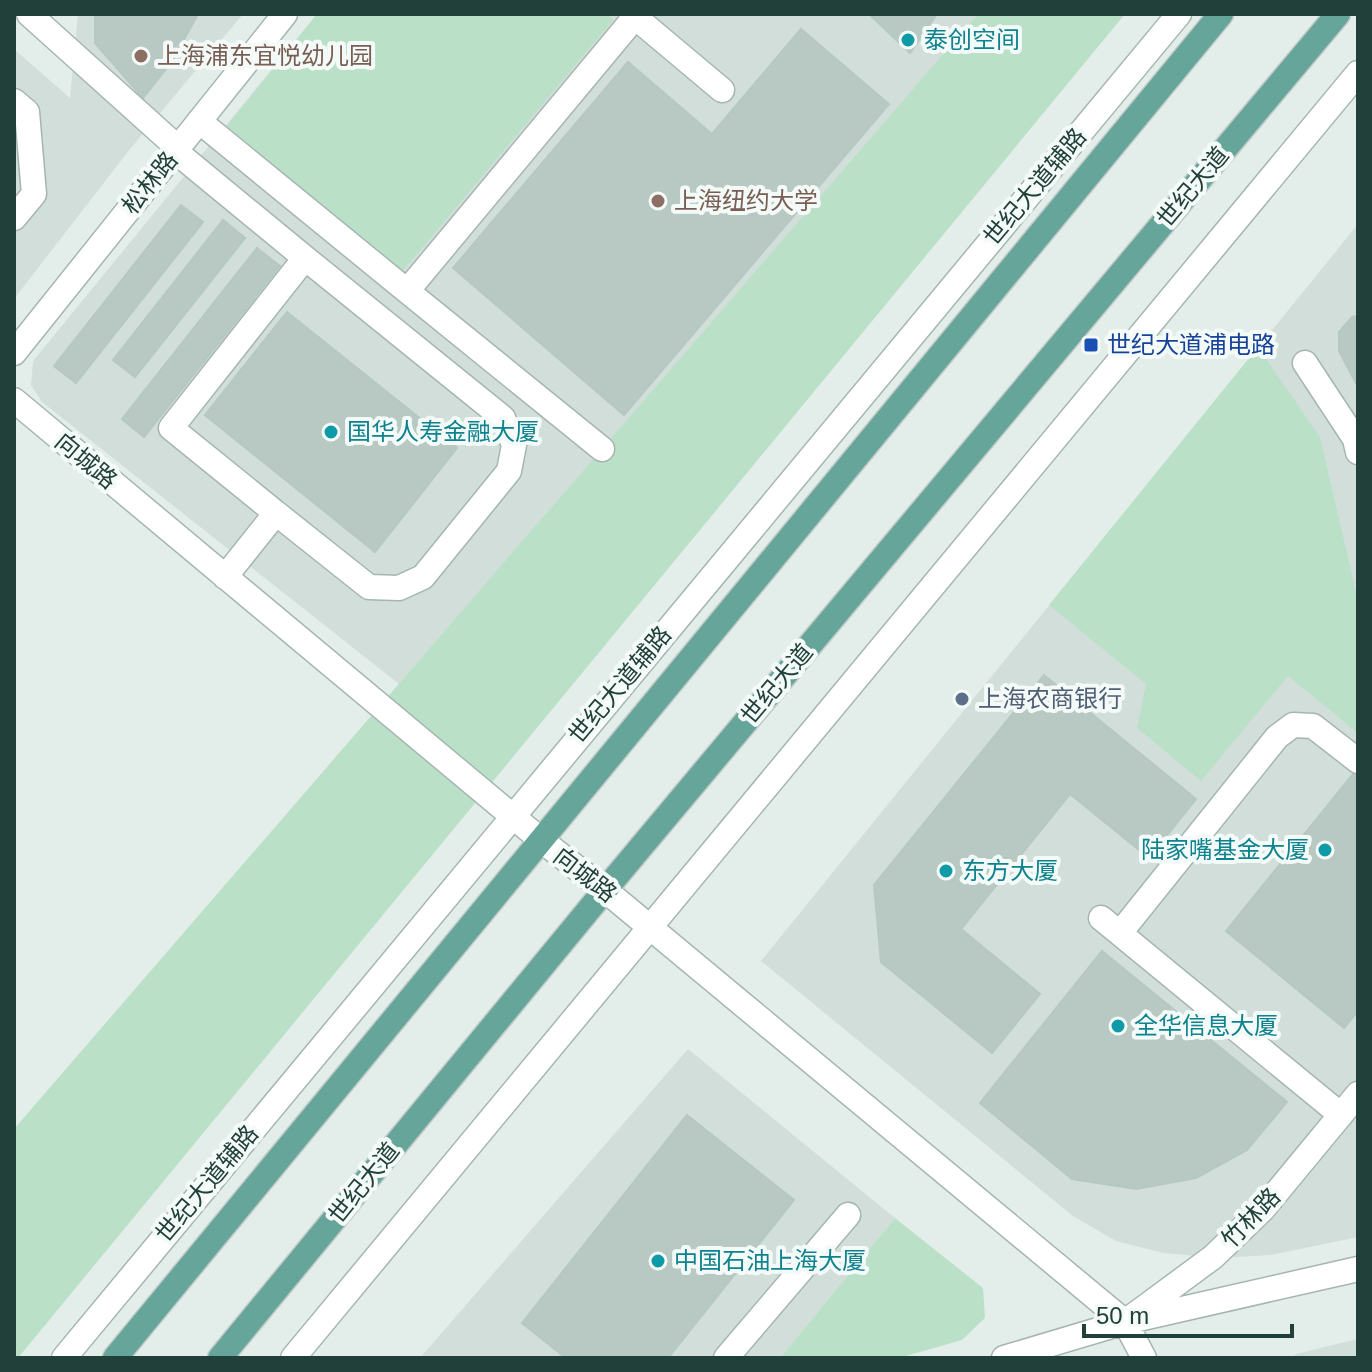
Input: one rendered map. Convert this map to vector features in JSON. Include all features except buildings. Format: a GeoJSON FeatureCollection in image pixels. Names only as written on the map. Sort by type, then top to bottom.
{"type":"FeatureCollection","features":[{"type":"Feature","properties":{"kind":"main road"},"geometry":{"type":"LineString","coordinates":[[115,1358],[1221,14]]}},
{"type":"Feature","properties":{"kind":"main road","name":"世纪大道"},"geometry":{"type":"LineString","coordinates":[[220,1358],[605,890],[1338,14]]}},
{"type":"Feature","properties":{"kind":"street"},"geometry":{"type":"LineString","coordinates":[[29,14],[176,150],[503,418],[514,445],[509,471],[423,577],[399,588],[369,587],[171,428],[305,258]]}},
{"type":"Feature","properties":{"kind":"street","name":"松林路"},"geometry":{"type":"LineString","coordinates":[[14,353],[285,14]]}},
{"type":"Feature","properties":{"kind":"street","name":"世纪大道辅路"},"geometry":{"type":"LineString","coordinates":[[64,1358],[511,815],[1179,14]]}},
{"type":"Feature","properties":{"kind":"street"},"geometry":{"type":"LineString","coordinates":[[407,291],[633,15],[722,90]]}},
{"type":"Feature","properties":{"kind":"street"},"geometry":{"type":"LineString","coordinates":[[293,1358],[1358,73]]}},
{"type":"Feature","properties":{"kind":"street"},"geometry":{"type":"LineString","coordinates":[[14,101],[27,112],[34,194],[14,218]]}},
{"type":"Feature","properties":{"kind":"street"},"geometry":{"type":"LineString","coordinates":[[199,121],[602,449]]}},
{"type":"Feature","properties":{"kind":"street"},"geometry":{"type":"LineString","coordinates":[[1305,363],[1355,439],[1358,452]]}},
{"type":"Feature","properties":{"kind":"street","name":"向城路"},"geometry":{"type":"LineString","coordinates":[[14,400],[1125,1322],[1144,1358]]}},
{"type":"Feature","properties":{"kind":"street"},"geometry":{"type":"LineString","coordinates":[[225,577],[276,513]]}},
{"type":"Feature","properties":{"kind":"street"},"geometry":{"type":"LineString","coordinates":[[1341,1115],[1111,926],[1277,737],[1293,725],[1313,726],[1358,761]]}},
{"type":"Feature","properties":{"kind":"street","name":"竹林路"},"geometry":{"type":"LineString","coordinates":[[1125,1322],[1213,1257],[1253,1218],[1358,1094]]}},
{"type":"Feature","properties":{"kind":"street"},"geometry":{"type":"LineString","coordinates":[[726,1358],[848,1215]]}},
{"type":"Feature","properties":{"kind":"street"},"geometry":{"type":"LineString","coordinates":[[1004,1358],[1125,1322],[1358,1269]]}},
{"type":"Feature","properties":{"kind":"shaded area"},"geometry":{"type":"Polygon","coordinates":[[[78,14],[243,14],[130,149],[14,299],[14,49],[70,98],[78,14]]]}},
{"type":"Feature","properties":{"kind":"shaded area"},"geometry":{"type":"Polygon","coordinates":[[[317,14],[979,14],[399,684],[42,402],[31,385],[33,361],[317,14]]]}},
{"type":"Feature","properties":{"kind":"shaded area"},"geometry":{"type":"Polygon","coordinates":[[[1358,224],[1358,1237],[1271,1255],[1218,1258],[1163,1253],[1116,1241],[1073,1216],[761,961],[1358,224]]]}},
{"type":"Feature","properties":{"kind":"shaded area"},"geometry":{"type":"Polygon","coordinates":[[[688,1049],[895,1218],[780,1358],[420,1358],[688,1049]]]}},
{"type":"Feature","properties":{"kind":"shaded area"},"geometry":{"type":"Polygon","coordinates":[[[1358,1339],[1358,1358],[1288,1358],[1300,1353],[1358,1339]]]}},
{"type":"Feature","properties":{"kind":"green space"},"geometry":{"type":"Polygon","coordinates":[[[317,14],[606,14],[613,20],[402,272],[227,126],[317,14]]]}},
{"type":"Feature","properties":{"kind":"green space"},"geometry":{"type":"Polygon","coordinates":[[[978,14],[1125,14],[18,1358],[14,1358],[14,1129],[978,14]]]}},
{"type":"Feature","properties":{"kind":"green space"},"geometry":{"type":"Polygon","coordinates":[[[1258,347],[1320,437],[1358,601],[1358,733],[1288,676],[1201,781],[1137,728],[1146,684],[1049,605],[1258,347]]]}},
{"type":"Feature","properties":{"kind":"green space"},"geometry":{"type":"Polygon","coordinates":[[[895,1218],[983,1288],[985,1318],[962,1340],[899,1358],[780,1358],[895,1218]]]}},
{"type":"Feature","properties":{"kind":"place","name":"泰创空间"},"geometry":{"type":"Point","coordinates":[908,40]}},
{"type":"Feature","properties":{"kind":"place","name":"上海浦东宜悦幼儿园"},"geometry":{"type":"Point","coordinates":[141,56]}},
{"type":"Feature","properties":{"kind":"place","name":"上海纽约大学"},"geometry":{"type":"Point","coordinates":[658,201]}},
{"type":"Feature","properties":{"kind":"place","name":"世纪大道浦电路"},"geometry":{"type":"Point","coordinates":[1091,345]}},
{"type":"Feature","properties":{"kind":"place","name":"国华人寿金融大厦"},"geometry":{"type":"Point","coordinates":[331,432]}},
{"type":"Feature","properties":{"kind":"place","name":"上海农商银行"},"geometry":{"type":"Point","coordinates":[962,699]}},
{"type":"Feature","properties":{"kind":"place","name":"陆家嘴基金大厦"},"geometry":{"type":"Point","coordinates":[1325,850]}},
{"type":"Feature","properties":{"kind":"place","name":"东方大厦"},"geometry":{"type":"Point","coordinates":[946,871]}},
{"type":"Feature","properties":{"kind":"place","name":"全华信息大厦"},"geometry":{"type":"Point","coordinates":[1118,1026]}},
{"type":"Feature","properties":{"kind":"place","name":"中国石油上海大厦"},"geometry":{"type":"Point","coordinates":[658,1261]}}]}
